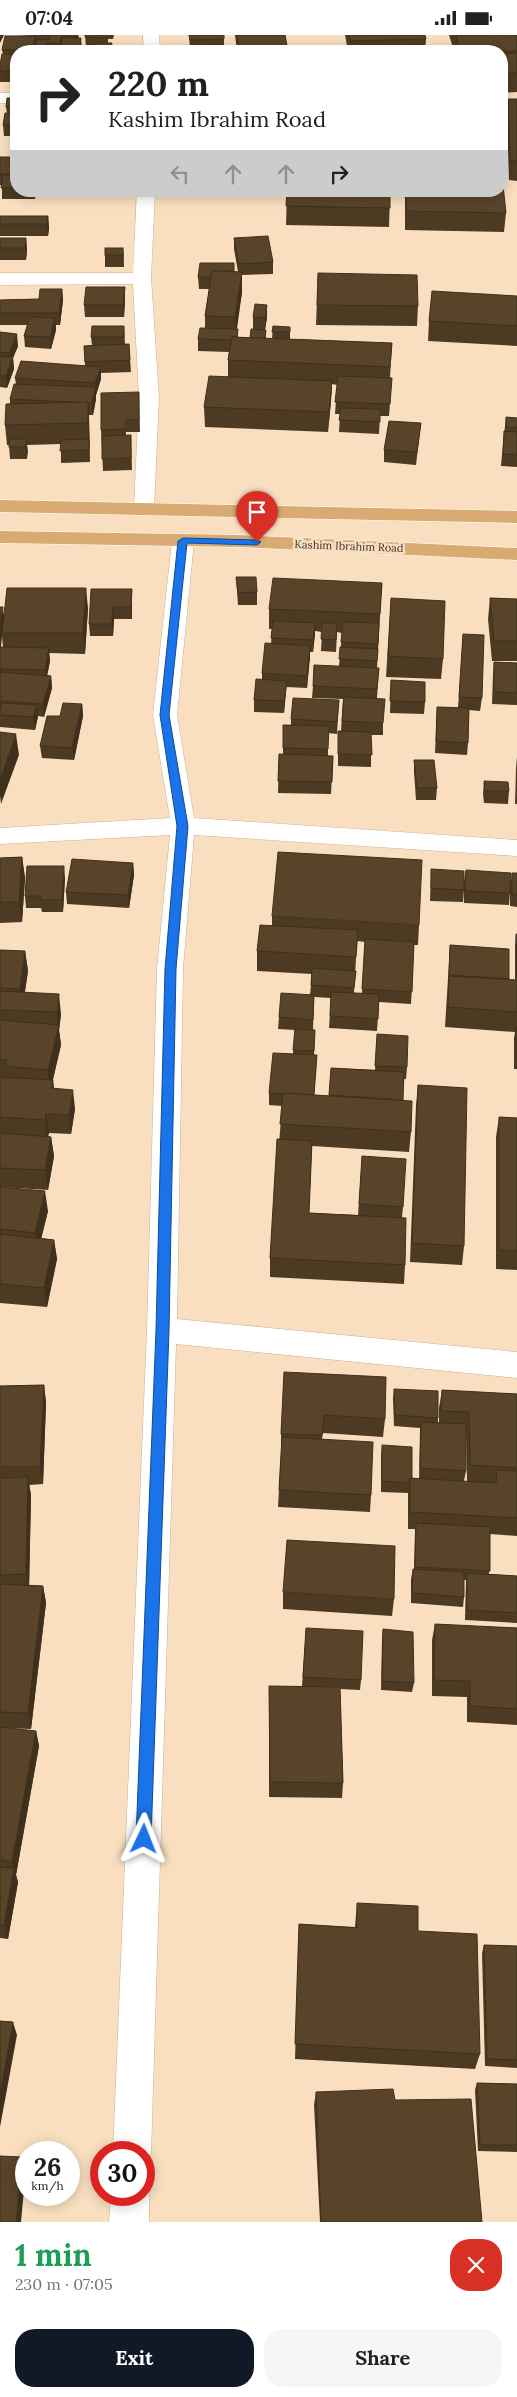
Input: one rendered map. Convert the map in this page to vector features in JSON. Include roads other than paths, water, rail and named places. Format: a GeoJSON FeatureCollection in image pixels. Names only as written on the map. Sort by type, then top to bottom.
{"type":"FeatureCollection","features":[{"type":"Feature","properties":{"kind":"highway"},"geometry":{"type":"LineString","coordinates":[[0,506],[517,517]]}},
{"type":"Feature","properties":{"kind":"highway","name":"Kashim Ibrahim Road"},"geometry":{"type":"LineString","coordinates":[[0,537],[183,541],[517,554]]}},
{"type":"Feature","properties":{"kind":"street"},"geometry":{"type":"LineString","coordinates":[[144,508],[149,397],[142,278],[146,197]]}},
{"type":"Feature","properties":{"kind":"street"},"geometry":{"type":"LineString","coordinates":[[0,279],[142,278]]}},
{"type":"Feature","properties":{"kind":"street"},"geometry":{"type":"LineString","coordinates":[[132,2141],[162,1330],[170,969],[182,826],[164,715],[183,541]]}},
{"type":"Feature","properties":{"kind":"street"},"geometry":{"type":"LineString","coordinates":[[0,836],[182,826],[517,848]]}},
{"type":"Feature","properties":{"kind":"street"},"geometry":{"type":"LineString","coordinates":[[162,1330],[517,1365]]}},
{"type":"Feature","properties":{"kind":"street"},"geometry":{"type":"LineString","coordinates":[[129,2222],[130,2206]]}}]}
